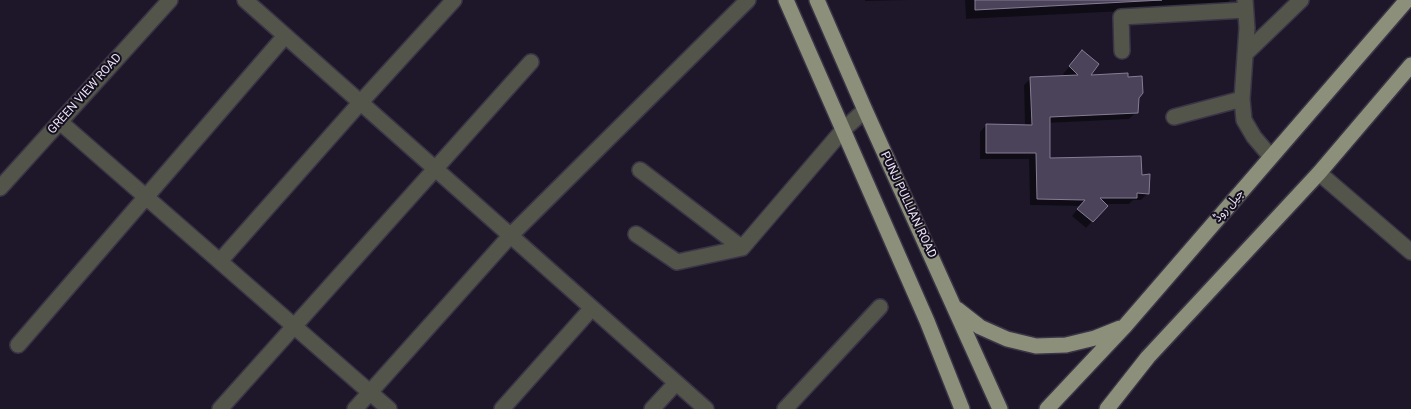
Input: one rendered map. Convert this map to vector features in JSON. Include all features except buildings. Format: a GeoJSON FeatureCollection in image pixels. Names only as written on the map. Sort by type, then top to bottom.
{"type":"FeatureCollection","features":[{"type":"Feature","properties":{"kind":"main road"},"geometry":{"type":"LineString","coordinates":[[786,0],[927,321],[962,409]]}},
{"type":"Feature","properties":{"kind":"main road","name":"PUNJ PULLIAN ROAD"},"geometry":{"type":"LineString","coordinates":[[817,0],[1000,409]]}},
{"type":"Feature","properties":{"kind":"main road","name":"جیل روڈ"},"geometry":{"type":"LineString","coordinates":[[1047,409],[1125,326],[1407,0]]}},
{"type":"Feature","properties":{"kind":"main road"},"geometry":{"type":"LineString","coordinates":[[1109,408],[1148,357],[1318,173],[1411,66]]}},
{"type":"Feature","properties":{"kind":"main road"},"geometry":{"type":"LineString","coordinates":[[956,308],[980,327],[1007,339],[1036,346],[1066,345],[1095,338],[1125,326]]}},
{"type":"Feature","properties":{"kind":"street","name":"GREEN VIEW ROAD"},"geometry":{"type":"LineString","coordinates":[[0,188],[170,0]]}},
{"type":"Feature","properties":{"kind":"street"},"geometry":{"type":"LineString","coordinates":[[245,0],[706,409]]}},
{"type":"Feature","properties":{"kind":"street"},"geometry":{"type":"LineString","coordinates":[[220,261],[454,0]]}},
{"type":"Feature","properties":{"kind":"street"},"geometry":{"type":"LineString","coordinates":[[355,409],[510,236],[748,0]]}},
{"type":"Feature","properties":{"kind":"street"},"geometry":{"type":"LineString","coordinates":[[1245,54],[1301,0]]}},
{"type":"Feature","properties":{"kind":"street"},"geometry":{"type":"LineString","coordinates":[[1122,51],[1121,18],[1245,5],[1247,28],[1242,99],[1244,120],[1254,137],[1271,157]]}},
{"type":"Feature","properties":{"kind":"street"},"geometry":{"type":"LineString","coordinates":[[18,345],[285,36]]}},
{"type":"Feature","properties":{"kind":"street"},"geometry":{"type":"LineString","coordinates":[[220,409],[531,62]]}},
{"type":"Feature","properties":{"kind":"street"},"geometry":{"type":"LineString","coordinates":[[1174,117],[1242,99]]}},
{"type":"Feature","properties":{"kind":"street"},"geometry":{"type":"LineString","coordinates":[[636,234],[677,262],[742,248],[843,130],[865,110]]}},
{"type":"Feature","properties":{"kind":"street"},"geometry":{"type":"LineString","coordinates":[[60,122],[389,409]]}},
{"type":"Feature","properties":{"kind":"street"},"geometry":{"type":"LineString","coordinates":[[640,170],[742,248]]}},
{"type":"Feature","properties":{"kind":"street"},"geometry":{"type":"LineString","coordinates":[[1318,173],[1411,252]]}},
{"type":"Feature","properties":{"kind":"street"},"geometry":{"type":"LineString","coordinates":[[785,409],[880,307]]}},
{"type":"Feature","properties":{"kind":"street"},"geometry":{"type":"LineString","coordinates":[[502,409],[592,308]]}},
{"type":"Feature","properties":{"kind":"street"},"geometry":{"type":"LineString","coordinates":[[652,409],[676,383]]}}]}
